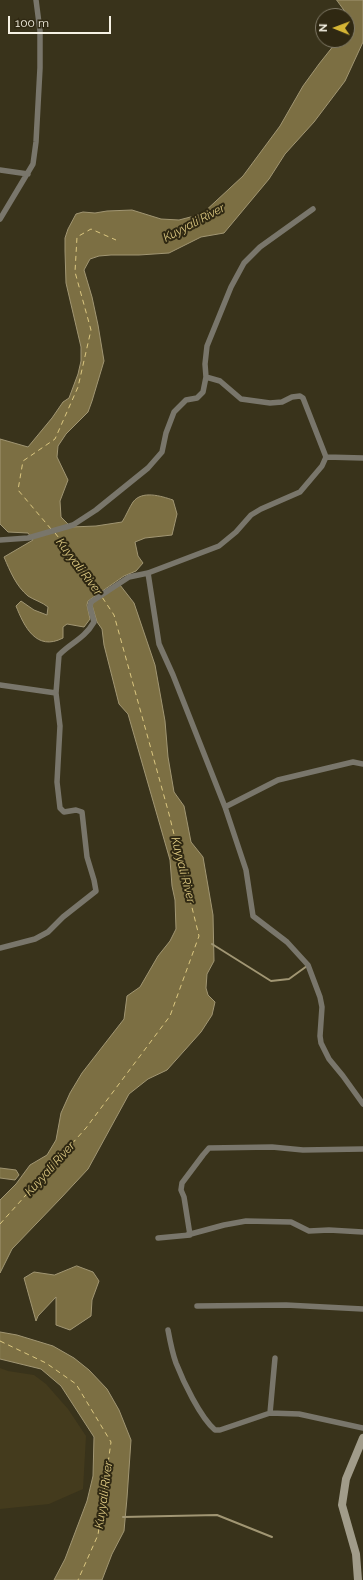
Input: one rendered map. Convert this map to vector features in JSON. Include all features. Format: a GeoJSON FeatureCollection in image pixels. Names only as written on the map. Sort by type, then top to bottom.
{"type":"FeatureCollection","features":[{"type":"Feature","properties":{"kind":"street"},"geometry":{"type":"LineString","coordinates":[[0,219],[33,164],[36,142],[40,68],[40,31],[36,0]]}},
{"type":"Feature","properties":{"kind":"street"},"geometry":{"type":"LineString","coordinates":[[0,170],[28,174]]}},
{"type":"Feature","properties":{"kind":"street"},"geometry":{"type":"LineString","coordinates":[[0,540],[28,538],[73,525],[96,510],[148,468],[162,452],[166,433],[174,412],[186,400],[197,398],[201,396],[203,392],[206,377],[207,346],[231,287],[244,263],[260,247],[313,210]]}},
{"type":"Feature","properties":{"kind":"street"},"geometry":{"type":"LineString","coordinates":[[0,948],[36,939],[48,932],[63,917],[96,891],[87,857],[82,812],[76,810],[64,812],[60,808],[57,782],[60,726],[56,694],[59,655],[66,648],[77,642],[88,631],[94,622],[90,602],[129,577],[148,573],[219,546],[236,532],[251,515],[300,492],[322,466],[326,457],[303,398],[300,396],[292,397],[282,402],[270,403],[241,399],[220,381],[206,377]]}},
{"type":"Feature","properties":{"kind":"street"},"geometry":{"type":"LineString","coordinates":[[326,457],[363,458]]}},
{"type":"Feature","properties":{"kind":"street"},"geometry":{"type":"LineString","coordinates":[[148,573],[159,644],[173,675],[225,807],[246,870],[253,916],[287,942],[308,965],[320,997],[322,1007],[321,1043],[329,1059],[344,1076],[363,1104]]}},
{"type":"Feature","properties":{"kind":"street"},"geometry":{"type":"LineString","coordinates":[[0,685],[56,694]]}},
{"type":"Feature","properties":{"kind":"street"},"geometry":{"type":"LineString","coordinates":[[225,807],[278,780],[353,762],[363,764]]}},
{"type":"Feature","properties":{"kind":"street"},"geometry":{"type":"LineString","coordinates":[[190,1235],[184,1197],[181,1190],[182,1183],[209,1148],[272,1147],[303,1150],[363,1149]]}},
{"type":"Feature","properties":{"kind":"street"},"geometry":{"type":"LineString","coordinates":[[173,1239],[224,1225],[246,1221],[291,1222],[309,1231],[329,1230],[363,1232]]}},
{"type":"Feature","properties":{"kind":"street"},"geometry":{"type":"LineString","coordinates":[[158,1238],[190,1235]]}},
{"type":"Feature","properties":{"kind":"street"},"geometry":{"type":"LineString","coordinates":[[197,1306],[286,1305],[363,1309]]}},
{"type":"Feature","properties":{"kind":"street"},"geometry":{"type":"LineString","coordinates":[[168,1330],[176,1363],[204,1417],[215,1430],[220,1430],[270,1413],[299,1414],[363,1428]]}},
{"type":"Feature","properties":{"kind":"street"},"geometry":{"type":"LineString","coordinates":[[270,1413],[275,1358]]}},
{"type":"Feature","properties":{"kind":"street"},"geometry":{"type":"LineString","coordinates":[[358,1580],[356,1554],[342,1504],[346,1479],[363,1438]]}},
{"type":"Feature","properties":{"kind":"shaded area"},"geometry":{"type":"Polygon","coordinates":[[[0,1368],[8,1371],[34,1375],[46,1384],[68,1409],[86,1436],[83,1489],[49,1504],[0,1509],[0,1368]]]}},
{"type":"Feature","properties":{"kind":"water","name":"Kuyyali River"},"geometry":{"type":"Polygon","coordinates":[[[337,0],[363,0],[363,42],[345,81],[314,122],[285,154],[269,179],[224,233],[201,237],[169,253],[99,256],[90,259],[84,270],[92,297],[104,361],[88,412],[66,434],[58,446],[57,457],[68,480],[60,501],[61,517],[71,527],[96,526],[122,522],[133,502],[137,498],[146,495],[173,500],[177,514],[172,535],[145,538],[135,542],[138,556],[143,563],[136,571],[124,576],[88,601],[87,605],[90,619],[84,627],[67,624],[63,627],[63,638],[45,642],[38,639],[27,629],[16,606],[21,601],[34,610],[47,615],[48,607],[28,596],[20,588],[4,557],[33,540],[28,533],[8,532],[0,524],[0,439],[28,447],[63,402],[69,398],[78,374],[81,361],[81,347],[66,283],[65,238],[68,229],[76,214],[83,212],[95,213],[132,210],[161,219],[179,220],[202,214],[243,176],[280,126],[303,86],[332,48],[355,48],[355,8],[342,8],[337,0]]]}},
{"type":"Feature","properties":{"kind":"water","name":"Kuyyali River"},"geometry":{"type":"Polygon","coordinates":[[[120,585],[134,603],[155,665],[165,721],[168,757],[174,792],[184,806],[191,842],[203,857],[213,915],[214,961],[207,974],[206,988],[208,995],[215,1002],[212,1015],[201,1032],[167,1070],[148,1079],[129,1094],[88,1169],[12,1249],[0,1273],[0,1200],[16,1184],[30,1165],[47,1155],[56,1140],[61,1113],[70,1093],[82,1073],[124,1019],[127,996],[140,987],[158,956],[170,941],[176,929],[175,900],[172,886],[170,860],[128,714],[119,704],[104,645],[102,629],[97,622],[92,605],[120,585]]]}},
{"type":"Feature","properties":{"kind":"water"},"geometry":{"type":"Polygon","coordinates":[[[0,1168],[16,1170],[19,1175],[15,1180],[0,1178],[0,1168]]]}},
{"type":"Feature","properties":{"kind":"water"},"geometry":{"type":"Polygon","coordinates":[[[77,1266],[93,1272],[99,1281],[92,1300],[91,1316],[70,1330],[56,1325],[56,1297],[38,1316],[36,1321],[24,1278],[34,1272],[54,1275],[77,1266]]]}},
{"type":"Feature","properties":{"kind":"water","name":"Kuyyali River"},"geometry":{"type":"Polygon","coordinates":[[[0,1332],[17,1335],[53,1346],[74,1358],[89,1370],[107,1389],[119,1410],[131,1440],[124,1531],[112,1554],[102,1580],[54,1580],[65,1559],[87,1501],[93,1476],[94,1437],[61,1386],[41,1369],[0,1359],[0,1332]]]}},
{"type":"Feature","properties":{"kind":"waterway"},"geometry":{"type":"LineString","coordinates":[[212,944],[271,981],[289,979],[307,966]]}},
{"type":"Feature","properties":{"kind":"waterway"},"geometry":{"type":"LineString","coordinates":[[123,1517],[217,1515],[272,1537]]}},
{"type":"Feature","properties":{"kind":"ferry route"},"geometry":{"type":"LineString","coordinates":[[51,529],[18,490],[23,461],[55,439],[78,387],[91,330],[75,272],[77,237],[91,229],[116,240]]}},
{"type":"Feature","properties":{"kind":"ferry route"},"geometry":{"type":"LineString","coordinates":[[55,533],[99,593]]}},
{"type":"Feature","properties":{"kind":"ferry route"},"geometry":{"type":"LineString","coordinates":[[0,1224],[86,1128],[170,1016],[199,936],[169,814],[114,615],[102,597]]}},
{"type":"Feature","properties":{"kind":"ferry route"},"geometry":{"type":"LineString","coordinates":[[0,1341],[46,1363],[76,1384],[111,1442],[98,1535],[78,1580]]}}]}
